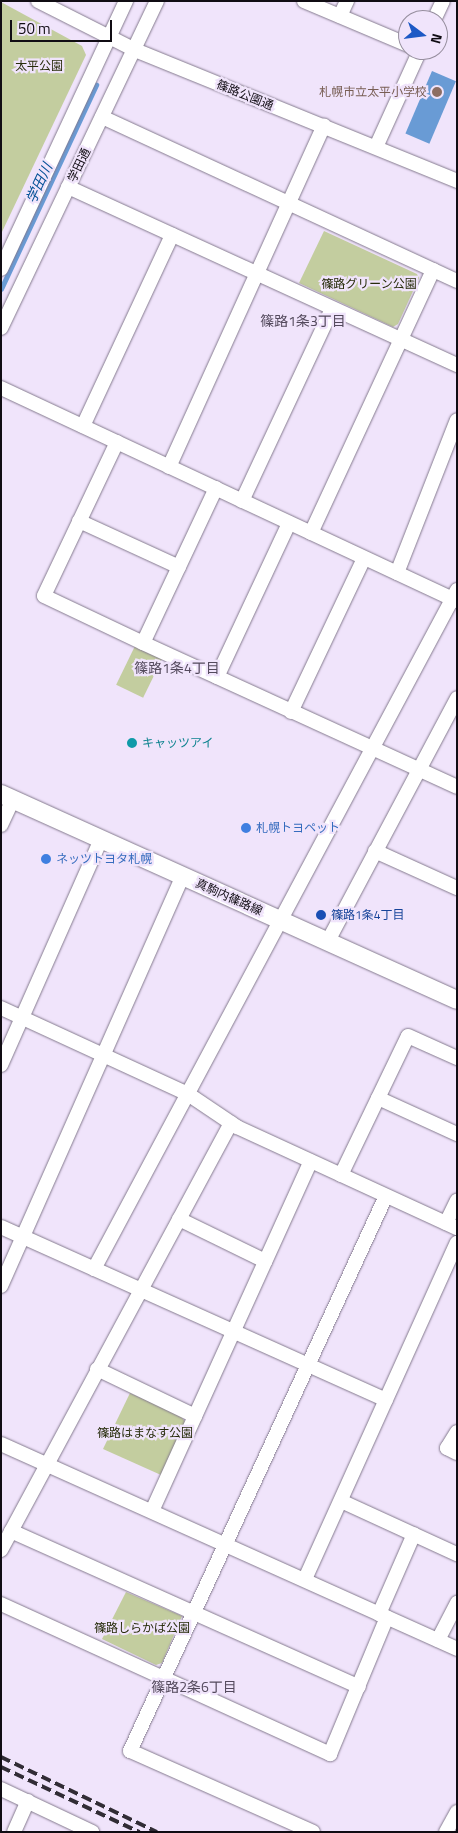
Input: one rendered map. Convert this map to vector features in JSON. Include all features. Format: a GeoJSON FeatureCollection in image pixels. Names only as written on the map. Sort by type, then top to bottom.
{"type":"FeatureCollection","features":[{"type":"Feature","properties":{"kind":"main road","name":"真駒内篠路線"},"geometry":{"type":"LineString","coordinates":[[7,797],[457,1000]]}},
{"type":"Feature","properties":{"kind":"street","name":"篠路公園通"},"geometry":{"type":"LineString","coordinates":[[38,1],[135,50],[457,181]]}},
{"type":"Feature","properties":{"kind":"street"},"geometry":{"type":"LineString","coordinates":[[1,269],[126,1]]}},
{"type":"Feature","properties":{"kind":"street","name":"学田通"},"geometry":{"type":"LineString","coordinates":[[1,328],[157,1]]}},
{"type":"Feature","properties":{"kind":"street"},"geometry":{"type":"LineString","coordinates":[[304,1],[398,41]]}},
{"type":"Feature","properties":{"kind":"street"},"geometry":{"type":"LineString","coordinates":[[340,16],[347,1]]}},
{"type":"Feature","properties":{"kind":"street"},"geometry":{"type":"LineString","coordinates":[[376,147],[415,60]]}},
{"type":"Feature","properties":{"kind":"street"},"geometry":{"type":"LineString","coordinates":[[102,117],[457,281]]}},
{"type":"Feature","properties":{"kind":"street"},"geometry":{"type":"LineString","coordinates":[[169,466],[258,275],[324,126]]}},
{"type":"Feature","properties":{"kind":"street"},"geometry":{"type":"LineString","coordinates":[[68,187],[457,365]]}},
{"type":"Feature","properties":{"kind":"street"},"geometry":{"type":"LineString","coordinates":[[82,426],[172,235]]}},
{"type":"Feature","properties":{"kind":"street"},"geometry":{"type":"LineString","coordinates":[[311,533],[433,270]]}},
{"type":"Feature","properties":{"kind":"street"},"geometry":{"type":"LineString","coordinates":[[242,501],[332,309]]}},
{"type":"Feature","properties":{"kind":"street"},"geometry":{"type":"LineString","coordinates":[[1,388],[397,574],[455,596],[280,919],[94,1269]]}},
{"type":"Feature","properties":{"kind":"street"},"geometry":{"type":"LineString","coordinates":[[397,574],[457,420]]}},
{"type":"Feature","properties":{"kind":"street"},"geometry":{"type":"LineString","coordinates":[[117,442],[44,596],[291,712],[457,787]]}},
{"type":"Feature","properties":{"kind":"street"},"geometry":{"type":"LineString","coordinates":[[143,643],[216,488]]}},
{"type":"Feature","properties":{"kind":"street"},"geometry":{"type":"LineString","coordinates":[[79,522],[179,567]]}},
{"type":"Feature","properties":{"kind":"street"},"geometry":{"type":"LineString","coordinates":[[217,677],[289,522]]}},
{"type":"Feature","properties":{"kind":"street"},"geometry":{"type":"LineString","coordinates":[[291,712],[364,558]]}},
{"type":"Feature","properties":{"kind":"street"},"geometry":{"type":"LineString","coordinates":[[328,941],[457,698]]}},
{"type":"Feature","properties":{"kind":"street"},"geometry":{"type":"LineString","coordinates":[[1,825],[7,797]]}},
{"type":"Feature","properties":{"kind":"street"},"geometry":{"type":"LineString","coordinates":[[1,1065],[101,839]]}},
{"type":"Feature","properties":{"kind":"street"},"geometry":{"type":"LineString","coordinates":[[375,851],[457,888]]}},
{"type":"Feature","properties":{"kind":"street"},"geometry":{"type":"LineString","coordinates":[[1,1286],[184,876]]}},
{"type":"Feature","properties":{"kind":"street"},"geometry":{"type":"LineString","coordinates":[[1,1008],[188,1094],[231,1123],[451,1226],[457,1200]]}},
{"type":"Feature","properties":{"kind":"street"},"geometry":{"type":"LineString","coordinates":[[341,1175],[408,1036],[457,1058]]}},
{"type":"Feature","properties":{"kind":"street"},"geometry":{"type":"LineString","coordinates":[[378,1098],[457,1134]]}},
{"type":"Feature","properties":{"kind":"street"},"geometry":{"type":"LineString","coordinates":[[1,1550],[231,1123]]}},
{"type":"Feature","properties":{"kind":"street"},"geometry":{"type":"LineString","coordinates":[[152,1511],[311,1161]]}},
{"type":"Feature","properties":{"kind":"street"},"geometry":{"type":"LineString","coordinates":[[313,1832],[130,1751],[386,1196]]}},
{"type":"Feature","properties":{"kind":"street"},"geometry":{"type":"LineString","coordinates":[[179,1219],[265,1260]]}},
{"type":"Feature","properties":{"kind":"street"},"geometry":{"type":"LineString","coordinates":[[1,1227],[232,1333],[386,1400]]}},
{"type":"Feature","properties":{"kind":"street"},"geometry":{"type":"LineString","coordinates":[[305,1579],[457,1243]]}},
{"type":"Feature","properties":{"kind":"street"},"geometry":{"type":"LineString","coordinates":[[97,1369],[195,1416]]}},
{"type":"Feature","properties":{"kind":"street"},"geometry":{"type":"LineString","coordinates":[[457,1432],[447,1448],[457,1453]]}},
{"type":"Feature","properties":{"kind":"street"},"geometry":{"type":"LineString","coordinates":[[1,1444],[305,1579],[457,1649]]}},
{"type":"Feature","properties":{"kind":"street"},"geometry":{"type":"LineString","coordinates":[[341,1501],[457,1554]]}},
{"type":"Feature","properties":{"kind":"street"},"geometry":{"type":"LineString","coordinates":[[11,1531],[358,1687]]}},
{"type":"Feature","properties":{"kind":"street"},"geometry":{"type":"LineString","coordinates":[[1,1604],[330,1754],[358,1687],[414,1534]]}},
{"type":"Feature","properties":{"kind":"street"},"geometry":{"type":"LineString","coordinates":[[438,1640],[457,1603]]}},
{"type":"Feature","properties":{"kind":"street"},"geometry":{"type":"LineString","coordinates":[[1,1788],[92,1832]]}},
{"type":"Feature","properties":{"kind":"street"},"geometry":{"type":"LineString","coordinates":[[14,1832],[28,1801]]}},
{"type":"Feature","properties":{"kind":"street"},"geometry":{"type":"LineString","coordinates":[[446,1832],[457,1812]]}},
{"type":"Feature","properties":{"kind":"green space","name":"太平公園"},"geometry":{"type":"Polygon","coordinates":[[[1,2],[82,46],[86,55],[1,234],[1,2]]]}},
{"type":"Feature","properties":{"kind":"green space","name":"篠路グリーン公園"},"geometry":{"type":"Polygon","coordinates":[[[324,231],[417,274],[419,278],[398,324],[393,327],[299,283],[324,231]]]}},
{"type":"Feature","properties":{"kind":"green space"},"geometry":{"type":"Polygon","coordinates":[[[135,646],[162,659],[143,698],[116,685],[135,646]]]}},
{"type":"Feature","properties":{"kind":"green space","name":"篠路はまなす公園"},"geometry":{"type":"Polygon","coordinates":[[[130,1393],[180,1415],[186,1423],[161,1475],[103,1449],[130,1393]]]}},
{"type":"Feature","properties":{"kind":"green space","name":"篠路しらかば公園"},"geometry":{"type":"Polygon","coordinates":[[[126,1592],[182,1616],[162,1663],[156,1665],[102,1639],[126,1592]]]}},
{"type":"Feature","properties":{"kind":"water"},"geometry":{"type":"Polygon","coordinates":[[[432,71],[456,81],[429,144],[405,134],[432,71]]]}},
{"type":"Feature","properties":{"kind":"waterway","name":"学田川"},"geometry":{"type":"LineString","coordinates":[[1,289],[96,85]]}},
{"type":"Feature","properties":{"kind":"railway"},"geometry":{"type":"LineString","coordinates":[[1,1757],[157,1832]]}},
{"type":"Feature","properties":{"kind":"railway"},"geometry":{"type":"LineString","coordinates":[[1,1767],[139,1832]]}},
{"type":"Feature","properties":{"kind":"place","name":"札幌市立太平小学校"},"geometry":{"type":"Point","coordinates":[437,92]}},
{"type":"Feature","properties":{"kind":"place","name":"キャッツアイ"},"geometry":{"type":"Point","coordinates":[132,743]}},
{"type":"Feature","properties":{"kind":"place","name":"札幌トヨペット"},"geometry":{"type":"Point","coordinates":[246,828]}},
{"type":"Feature","properties":{"kind":"place","name":"ネッツトヨタ札幌"},"geometry":{"type":"Point","coordinates":[46,859]}},
{"type":"Feature","properties":{"kind":"place","name":"篠路1条4丁目"},"geometry":{"type":"Point","coordinates":[321,915]}},
{"type":"Feature","properties":{"kind":"district","name":"篠路1条3丁目"},"geometry":{"type":"Point","coordinates":[303,321]}},
{"type":"Feature","properties":{"kind":"district","name":"篠路1条4丁目"},"geometry":{"type":"Point","coordinates":[177,668]}},
{"type":"Feature","properties":{"kind":"district","name":"篠路2条6丁目"},"geometry":{"type":"Point","coordinates":[194,1687]}}]}
